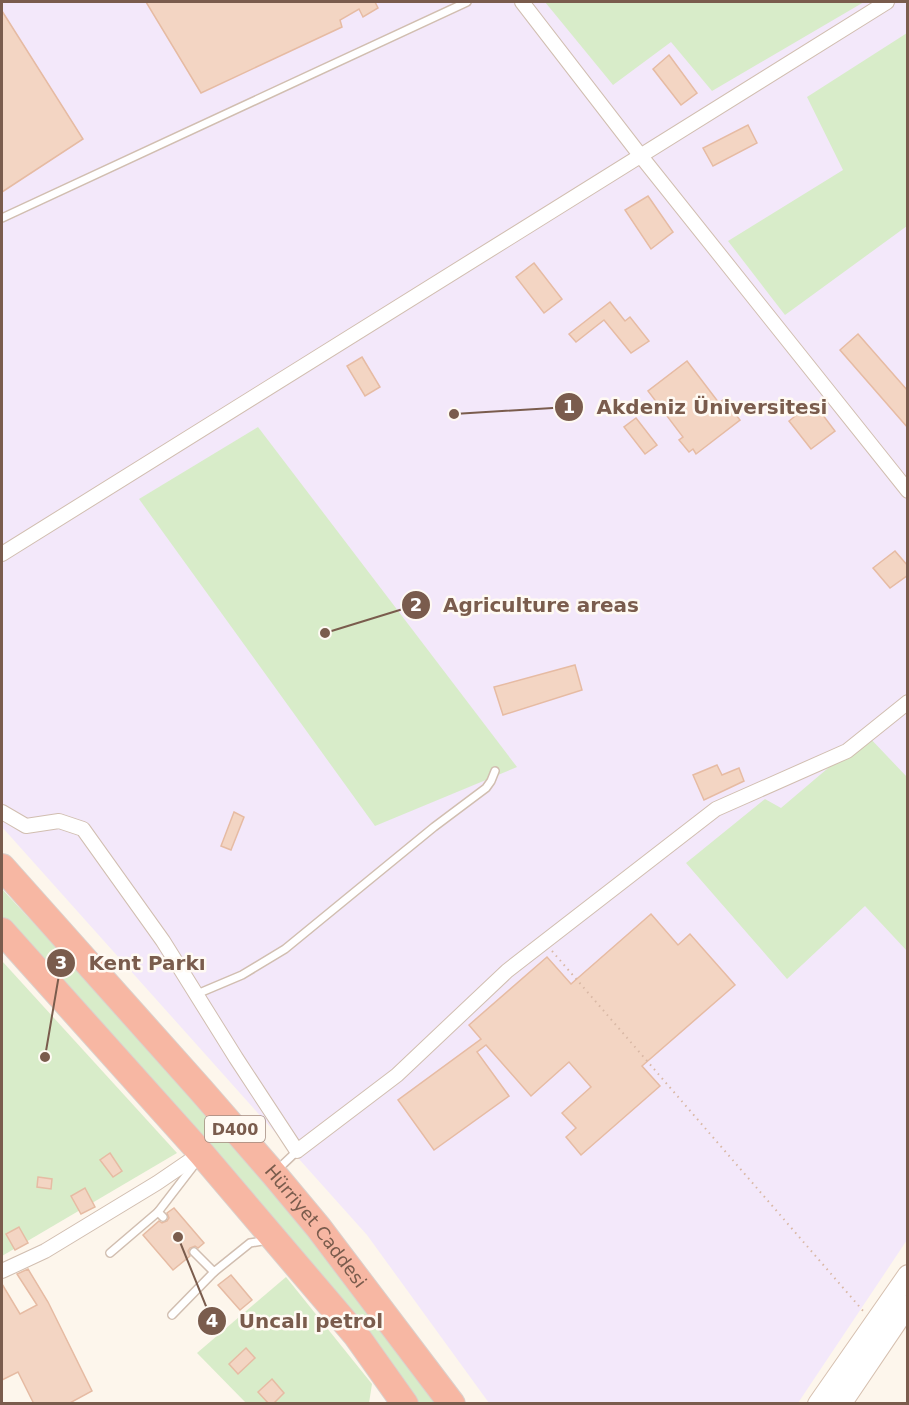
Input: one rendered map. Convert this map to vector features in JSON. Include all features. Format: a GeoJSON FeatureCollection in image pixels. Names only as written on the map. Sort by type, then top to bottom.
{"type":"FeatureCollection","features":[{"type":"Feature","properties":{"kind":"highway","name":"Hürriyet Caddesi"},"geometry":{"type":"LineString","coordinates":[[2,867],[273,1173],[318,1227],[452,1404]]}},
{"type":"Feature","properties":{"kind":"highway"},"geometry":{"type":"LineString","coordinates":[[2,931],[201,1153],[356,1335],[393,1392]]}},
{"type":"Feature","properties":{"kind":"main road"},"geometry":{"type":"LineString","coordinates":[[819,1404],[908,1275]]}},
{"type":"Feature","properties":{"kind":"main road"},"geometry":{"type":"LineString","coordinates":[[841,1404],[908,1305]]}},
{"type":"Feature","properties":{"kind":"street"},"geometry":{"type":"LineString","coordinates":[[522,2],[908,490]]}},
{"type":"Feature","properties":{"kind":"street"},"geometry":{"type":"LineString","coordinates":[[2,554],[887,2]]}},
{"type":"Feature","properties":{"kind":"street"},"geometry":{"type":"LineString","coordinates":[[2,812],[26,826],[59,821],[83,829],[163,940],[297,1151],[397,1075],[507,971],[716,809],[847,751],[908,702]]}},
{"type":"Feature","properties":{"kind":"street"},"geometry":{"type":"LineString","coordinates":[[2,1270],[45,1251],[157,1183],[201,1153]]}},
{"type":"Feature","properties":{"kind":"lane"},"geometry":{"type":"LineString","coordinates":[[2,218],[467,2]]}},
{"type":"Feature","properties":{"kind":"lane"},"geometry":{"type":"LineString","coordinates":[[197,994],[257,967],[301,938],[434,827],[486,788],[495,771]]}},
{"type":"Feature","properties":{"kind":"lane"},"geometry":{"type":"LineString","coordinates":[[273,1173],[297,1151]]}},
{"type":"Feature","properties":{"kind":"lane"},"geometry":{"type":"LineString","coordinates":[[110,1253],[161,1214],[201,1153]]}},
{"type":"Feature","properties":{"kind":"lane"},"geometry":{"type":"LineString","coordinates":[[172,1315],[214,1272],[250,1243],[274,1239]]}},
{"type":"Feature","properties":{"kind":"lane"},"geometry":{"type":"LineString","coordinates":[[194,1252],[214,1272]]}},
{"type":"Feature","properties":{"kind":"path"},"geometry":{"type":"LineString","coordinates":[[544,942],[866,1314]]}},
{"type":"Feature","properties":{"kind":"shaded area"},"geometry":{"type":"Polygon","coordinates":[[[2,2],[907,2],[907,1240],[798,1403],[489,1403],[367,1235],[2,827],[2,2]]]}},
{"type":"Feature","properties":{"kind":"green space"},"geometry":{"type":"Polygon","coordinates":[[[545,2],[864,2],[712,91],[671,42],[613,85],[545,2]]]}},
{"type":"Feature","properties":{"kind":"green space"},"geometry":{"type":"Polygon","coordinates":[[[907,33],[907,226],[785,315],[728,241],[843,170],[807,97],[907,33]]]}},
{"type":"Feature","properties":{"kind":"green space"},"geometry":{"type":"Polygon","coordinates":[[[258,427],[517,767],[375,826],[139,499],[258,427]]]}},
{"type":"Feature","properties":{"kind":"green space"},"geometry":{"type":"Polygon","coordinates":[[[867,735],[907,777],[907,951],[865,906],[787,979],[686,863],[765,799],[781,808],[867,735]]]}},
{"type":"Feature","properties":{"kind":"green space"},"geometry":{"type":"Polygon","coordinates":[[[2,889],[89,983],[131,1023],[312,1240],[440,1403],[414,1403],[186,1118],[2,918],[2,889]]]}},
{"type":"Feature","properties":{"kind":"green space"},"geometry":{"type":"Polygon","coordinates":[[[2,961],[177,1153],[2,1256],[2,961]]]}},
{"type":"Feature","properties":{"kind":"green space"},"geometry":{"type":"Polygon","coordinates":[[[286,1277],[372,1384],[369,1403],[246,1403],[197,1353],[286,1277]]]}},
{"type":"Feature","properties":{"kind":"building"},"geometry":{"type":"Polygon","coordinates":[[[146,2],[375,2],[378,8],[363,17],[359,9],[340,20],[342,27],[201,93],[146,2]]]}},
{"type":"Feature","properties":{"kind":"building"},"geometry":{"type":"Polygon","coordinates":[[[2,11],[83,139],[2,192],[2,11]]]}},
{"type":"Feature","properties":{"kind":"building"},"geometry":{"type":"Polygon","coordinates":[[[669,55],[697,93],[681,105],[653,69],[669,55]]]}},
{"type":"Feature","properties":{"kind":"building"},"geometry":{"type":"Polygon","coordinates":[[[748,125],[757,143],[713,166],[703,148],[748,125]]]}},
{"type":"Feature","properties":{"kind":"building"},"geometry":{"type":"Polygon","coordinates":[[[648,196],[673,232],[651,249],[625,210],[648,196]]]}},
{"type":"Feature","properties":{"kind":"building"},"geometry":{"type":"Polygon","coordinates":[[[534,263],[562,299],[544,313],[516,277],[534,263]]]}},
{"type":"Feature","properties":{"kind":"building"},"geometry":{"type":"Polygon","coordinates":[[[610,302],[625,321],[630,317],[649,341],[631,353],[604,320],[576,342],[569,334],[610,302]]]}},
{"type":"Feature","properties":{"kind":"building"},"geometry":{"type":"Polygon","coordinates":[[[858,334],[908,391],[908,428],[840,350],[858,334]]]}},
{"type":"Feature","properties":{"kind":"building"},"geometry":{"type":"Polygon","coordinates":[[[362,357],[380,387],[365,396],[347,366],[362,357]]]}},
{"type":"Feature","properties":{"kind":"building"},"geometry":{"type":"Polygon","coordinates":[[[687,361],[719,403],[724,399],[740,420],[696,454],[693,449],[689,452],[679,440],[683,437],[648,391],[687,361]]]}},
{"type":"Feature","properties":{"kind":"building"},"geometry":{"type":"Polygon","coordinates":[[[813,402],[835,431],[811,449],[789,421],[813,402]]]}},
{"type":"Feature","properties":{"kind":"building"},"geometry":{"type":"Polygon","coordinates":[[[636,418],[657,445],[645,454],[624,427],[636,418]]]}},
{"type":"Feature","properties":{"kind":"building"},"geometry":{"type":"Polygon","coordinates":[[[895,551],[908,566],[908,575],[890,588],[873,568],[895,551]]]}},
{"type":"Feature","properties":{"kind":"building"},"geometry":{"type":"Polygon","coordinates":[[[575,665],[582,690],[503,715],[494,687],[575,665]]]}},
{"type":"Feature","properties":{"kind":"building"},"geometry":{"type":"Polygon","coordinates":[[[717,765],[722,775],[739,768],[744,781],[704,800],[693,775],[717,765]]]}},
{"type":"Feature","properties":{"kind":"building"},"geometry":{"type":"Polygon","coordinates":[[[234,812],[244,817],[231,850],[221,846],[234,812]]]}},
{"type":"Feature","properties":{"kind":"building"},"geometry":{"type":"Polygon","coordinates":[[[651,914],[678,945],[690,934],[735,985],[642,1066],[660,1086],[581,1155],[566,1137],[576,1128],[562,1113],[591,1087],[569,1062],[531,1096],[486,1045],[477,1052],[509,1096],[434,1150],[398,1100],[481,1039],[469,1025],[547,957],[571,984],[651,914]]]}},
{"type":"Feature","properties":{"kind":"building"},"geometry":{"type":"Polygon","coordinates":[[[110,1153],[122,1171],[113,1177],[100,1160],[110,1153]]]}},
{"type":"Feature","properties":{"kind":"building"},"geometry":{"type":"Polygon","coordinates":[[[38,1177],[52,1179],[51,1189],[37,1187],[38,1177]]]}},
{"type":"Feature","properties":{"kind":"building"},"geometry":{"type":"Polygon","coordinates":[[[85,1188],[95,1207],[81,1214],[71,1196],[85,1188]]]}},
{"type":"Feature","properties":{"kind":"building"},"geometry":{"type":"Polygon","coordinates":[[[174,1208],[204,1243],[198,1248],[195,1246],[190,1248],[188,1251],[190,1256],[173,1270],[143,1235],[159,1221],[162,1223],[167,1221],[169,1218],[167,1213],[174,1208]]]}},
{"type":"Feature","properties":{"kind":"building"},"geometry":{"type":"Polygon","coordinates":[[[19,1227],[28,1243],[15,1250],[6,1234],[19,1227]]]}},
{"type":"Feature","properties":{"kind":"building"},"geometry":{"type":"Polygon","coordinates":[[[28,1269],[48,1302],[92,1391],[68,1404],[34,1404],[18,1372],[2,1380],[2,1284],[20,1314],[37,1305],[17,1274],[28,1269]]]}},
{"type":"Feature","properties":{"kind":"building"},"geometry":{"type":"Polygon","coordinates":[[[231,1275],[252,1300],[240,1310],[218,1285],[231,1275]]]}},
{"type":"Feature","properties":{"kind":"building"},"geometry":{"type":"Polygon","coordinates":[[[246,1348],[255,1358],[238,1374],[229,1364],[246,1348]]]}},
{"type":"Feature","properties":{"kind":"building"},"geometry":{"type":"Polygon","coordinates":[[[272,1379],[284,1393],[273,1404],[269,1404],[258,1392],[272,1379]]]}},
{"type":"Feature","properties":{"kind":"place","name":"Akdeniz Üniversitesi"},"geometry":{"type":"Point","coordinates":[454,414]}},
{"type":"Feature","properties":{"kind":"place","name":"Agriculture areas"},"geometry":{"type":"Point","coordinates":[325,633]}},
{"type":"Feature","properties":{"kind":"place","name":"Kent Parkı"},"geometry":{"type":"Point","coordinates":[45,1057]}},
{"type":"Feature","properties":{"kind":"place","name":"Uncalı petrol"},"geometry":{"type":"Point","coordinates":[178,1237]}}]}
